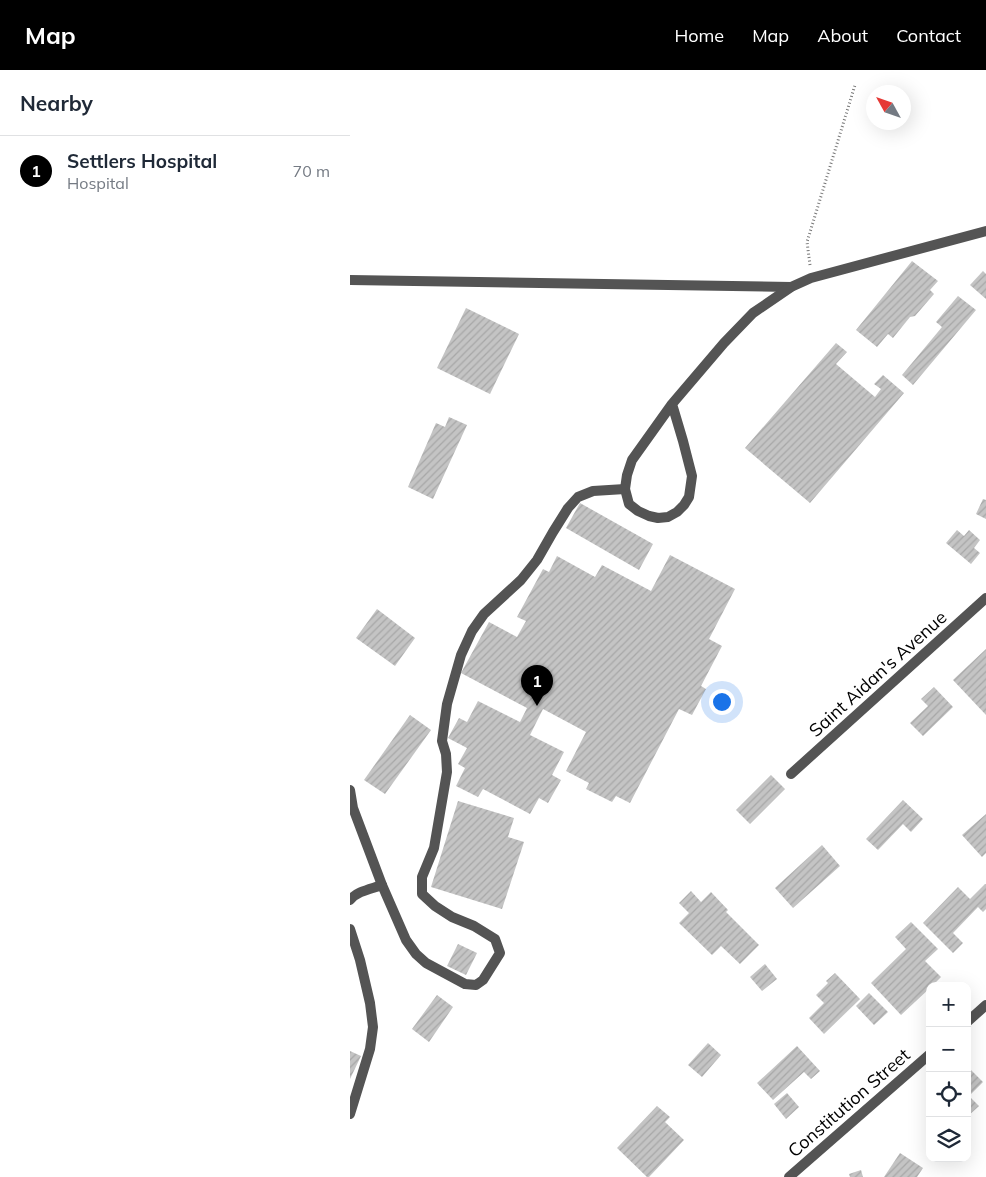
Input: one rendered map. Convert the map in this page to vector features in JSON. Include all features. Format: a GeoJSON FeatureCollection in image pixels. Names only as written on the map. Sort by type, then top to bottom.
{"type":"FeatureCollection","features":[{"type":"Feature","properties":{"kind":"street"},"geometry":{"type":"LineString","coordinates":[[672,404],[684,441],[692,476],[689,497],[684,505],[668,517],[658,518],[638,511],[629,504],[625,489],[632,460],[672,404],[724,342],[753,313],[791,287],[812,278],[986,231]]}},
{"type":"Feature","properties":{"kind":"street"},"geometry":{"type":"LineString","coordinates":[[350,280],[791,287]]}},
{"type":"Feature","properties":{"kind":"street"},"geometry":{"type":"LineString","coordinates":[[350,790],[353,808],[382,886],[406,940],[416,954],[426,962],[465,984],[476,985],[483,980],[500,953],[495,938],[474,926],[452,917],[435,906],[422,894],[422,877],[434,848],[447,772],[446,754],[442,741],[447,704],[459,664],[472,631],[484,614],[521,580],[538,560],[568,508],[578,497],[593,491],[625,489]]}},
{"type":"Feature","properties":{"kind":"street","name":"Saint Aidan's Avenue"},"geometry":{"type":"LineString","coordinates":[[791,774],[986,598]]}},
{"type":"Feature","properties":{"kind":"street"},"geometry":{"type":"LineString","coordinates":[[350,900],[359,893],[382,886]]}},
{"type":"Feature","properties":{"kind":"street"},"geometry":{"type":"LineString","coordinates":[[350,929],[360,960],[370,1003],[372,1027],[370,1049],[350,1114]]}},
{"type":"Feature","properties":{"kind":"street"},"geometry":{"type":"LineString","coordinates":[[971,1018],[986,1005]]}},
{"type":"Feature","properties":{"kind":"street","name":"Constitution Street"},"geometry":{"type":"LineString","coordinates":[[789,1177],[926,1057]]}},
{"type":"Feature","properties":{"kind":"path"},"geometry":{"type":"LineString","coordinates":[[812,278],[807,242],[855,84]]}},
{"type":"Feature","properties":{"kind":"building"},"geometry":{"type":"Polygon","coordinates":[[[912,261],[938,281],[930,290],[934,294],[915,316],[910,317],[893,338],[888,334],[877,347],[856,330],[912,261]]]}},
{"type":"Feature","properties":{"kind":"building"},"geometry":{"type":"Polygon","coordinates":[[[983,271],[986,274],[986,299],[970,285],[983,271]]]}},
{"type":"Feature","properties":{"kind":"building"},"geometry":{"type":"Polygon","coordinates":[[[958,296],[976,310],[913,385],[902,375],[942,327],[936,322],[958,296]]]}},
{"type":"Feature","properties":{"kind":"building"},"geometry":{"type":"Polygon","coordinates":[[[466,308],[519,334],[490,394],[437,368],[466,308]]]}},
{"type":"Feature","properties":{"kind":"building"},"geometry":{"type":"Polygon","coordinates":[[[836,343],[847,352],[836,364],[875,397],[881,389],[874,384],[883,375],[904,393],[810,503],[745,448],[836,343]]]}},
{"type":"Feature","properties":{"kind":"building"},"geometry":{"type":"Polygon","coordinates":[[[449,417],[467,425],[433,499],[408,487],[436,423],[445,427],[449,417]]]}},
{"type":"Feature","properties":{"kind":"building"},"geometry":{"type":"Polygon","coordinates":[[[983,499],[986,500],[986,519],[976,514],[983,499]]]}},
{"type":"Feature","properties":{"kind":"building"},"geometry":{"type":"Polygon","coordinates":[[[580,503],[653,544],[639,570],[566,528],[580,503]]]}},
{"type":"Feature","properties":{"kind":"building"},"geometry":{"type":"Polygon","coordinates":[[[957,530],[964,536],[969,530],[980,540],[974,548],[980,553],[971,564],[946,543],[957,530]]]}},
{"type":"Feature","properties":{"kind":"building"},"geometry":{"type":"Polygon","coordinates":[[[670,555],[735,589],[709,639],[722,646],[701,686],[706,689],[692,715],[679,709],[630,803],[616,796],[612,802],[586,789],[589,783],[566,771],[586,732],[543,709],[530,735],[564,752],[552,775],[561,780],[548,803],[539,798],[530,814],[483,789],[478,797],[456,786],[465,768],[458,764],[467,748],[448,738],[459,718],[467,722],[478,701],[520,722],[527,708],[461,673],[489,622],[517,637],[526,621],[517,617],[543,569],[549,572],[557,556],[595,577],[602,565],[651,591],[670,555]]]}},
{"type":"Feature","properties":{"kind":"building"},"geometry":{"type":"Polygon","coordinates":[[[377,609],[415,638],[395,666],[356,638],[377,609]]]}},
{"type":"Feature","properties":{"kind":"building"},"geometry":{"type":"Polygon","coordinates":[[[986,649],[986,715],[953,680],[986,649]]]}},
{"type":"Feature","properties":{"kind":"building"},"geometry":{"type":"Polygon","coordinates":[[[934,687],[953,707],[923,736],[910,723],[928,706],[921,699],[934,687]]]}},
{"type":"Feature","properties":{"kind":"building"},"geometry":{"type":"Polygon","coordinates":[[[410,715],[431,730],[385,794],[364,780],[410,715]]]}},
{"type":"Feature","properties":{"kind":"building"},"geometry":{"type":"Polygon","coordinates":[[[771,775],[785,789],[750,824],[736,810],[771,775]]]}},
{"type":"Feature","properties":{"kind":"building"},"geometry":{"type":"Polygon","coordinates":[[[903,800],[923,819],[911,832],[903,824],[878,850],[866,839],[903,800]]]}},
{"type":"Feature","properties":{"kind":"building"},"geometry":{"type":"Polygon","coordinates":[[[458,801],[514,818],[508,837],[524,842],[502,909],[431,887],[458,801]]]}},
{"type":"Feature","properties":{"kind":"building"},"geometry":{"type":"Polygon","coordinates":[[[986,814],[986,853],[982,857],[962,835],[986,814]]]}},
{"type":"Feature","properties":{"kind":"building"},"geometry":{"type":"Polygon","coordinates":[[[822,845],[840,866],[793,908],[775,888],[822,845]]]}},
{"type":"Feature","properties":{"kind":"building"},"geometry":{"type":"Polygon","coordinates":[[[985,884],[986,909],[983,912],[978,907],[953,933],[963,943],[953,953],[923,923],[958,887],[970,899],[985,884]]]}},
{"type":"Feature","properties":{"kind":"building"},"geometry":{"type":"Polygon","coordinates":[[[691,891],[701,902],[711,892],[728,910],[726,912],[759,945],[740,964],[721,946],[712,955],[679,923],[689,913],[679,903],[691,891]]]}},
{"type":"Feature","properties":{"kind":"building"},"geometry":{"type":"Polygon","coordinates":[[[911,922],[938,949],[925,961],[941,977],[936,982],[926,982],[926,992],[901,1015],[871,983],[906,949],[895,937],[911,922]]]}},
{"type":"Feature","properties":{"kind":"building"},"geometry":{"type":"Polygon","coordinates":[[[458,944],[477,953],[466,975],[447,966],[458,944]]]}},
{"type":"Feature","properties":{"kind":"building"},"geometry":{"type":"Polygon","coordinates":[[[765,964],[777,979],[762,991],[750,977],[765,964]]]}},
{"type":"Feature","properties":{"kind":"building"},"geometry":{"type":"Polygon","coordinates":[[[835,973],[860,999],[824,1034],[809,1018],[824,1003],[816,995],[828,983],[826,981],[835,973]]]}},
{"type":"Feature","properties":{"kind":"building"},"geometry":{"type":"Polygon","coordinates":[[[869,993],[888,1012],[874,1025],[856,1006],[869,993]]]}},
{"type":"Feature","properties":{"kind":"building"},"geometry":{"type":"Polygon","coordinates":[[[437,995],[453,1007],[429,1042],[412,1029],[437,995]]]}},
{"type":"Feature","properties":{"kind":"building"},"geometry":{"type":"Polygon","coordinates":[[[708,1043],[721,1055],[702,1077],[688,1065],[708,1043]]]}},
{"type":"Feature","properties":{"kind":"building"},"geometry":{"type":"Polygon","coordinates":[[[797,1046],[820,1071],[811,1079],[804,1072],[773,1100],[757,1083],[797,1046]]]}},
{"type":"Feature","properties":{"kind":"building"},"geometry":{"type":"Polygon","coordinates":[[[350,1051],[361,1056],[350,1079],[350,1051]]]}},
{"type":"Feature","properties":{"kind":"building"},"geometry":{"type":"Polygon","coordinates":[[[971,1070],[983,1082],[971,1094],[971,1070]]]}},
{"type":"Feature","properties":{"kind":"building"},"geometry":{"type":"Polygon","coordinates":[[[787,1093],[799,1107],[786,1119],[774,1104],[787,1093]]]}},
{"type":"Feature","properties":{"kind":"building"},"geometry":{"type":"Polygon","coordinates":[[[971,1098],[979,1106],[971,1113],[971,1098]]]}},
{"type":"Feature","properties":{"kind":"building"},"geometry":{"type":"Polygon","coordinates":[[[657,1106],[670,1117],[665,1122],[684,1140],[647,1177],[617,1148],[657,1106]]]}},
{"type":"Feature","properties":{"kind":"building"},"geometry":{"type":"Polygon","coordinates":[[[900,1153],[923,1168],[917,1177],[884,1177],[900,1153]]]}},
{"type":"Feature","properties":{"kind":"building"},"geometry":{"type":"Polygon","coordinates":[[[861,1170],[863,1177],[850,1177],[849,1174],[861,1170]]]}},
{"type":"Feature","properties":{"kind":"place","name":"Settlers Hospital"},"geometry":{"type":"Point","coordinates":[537,706]}}]}
